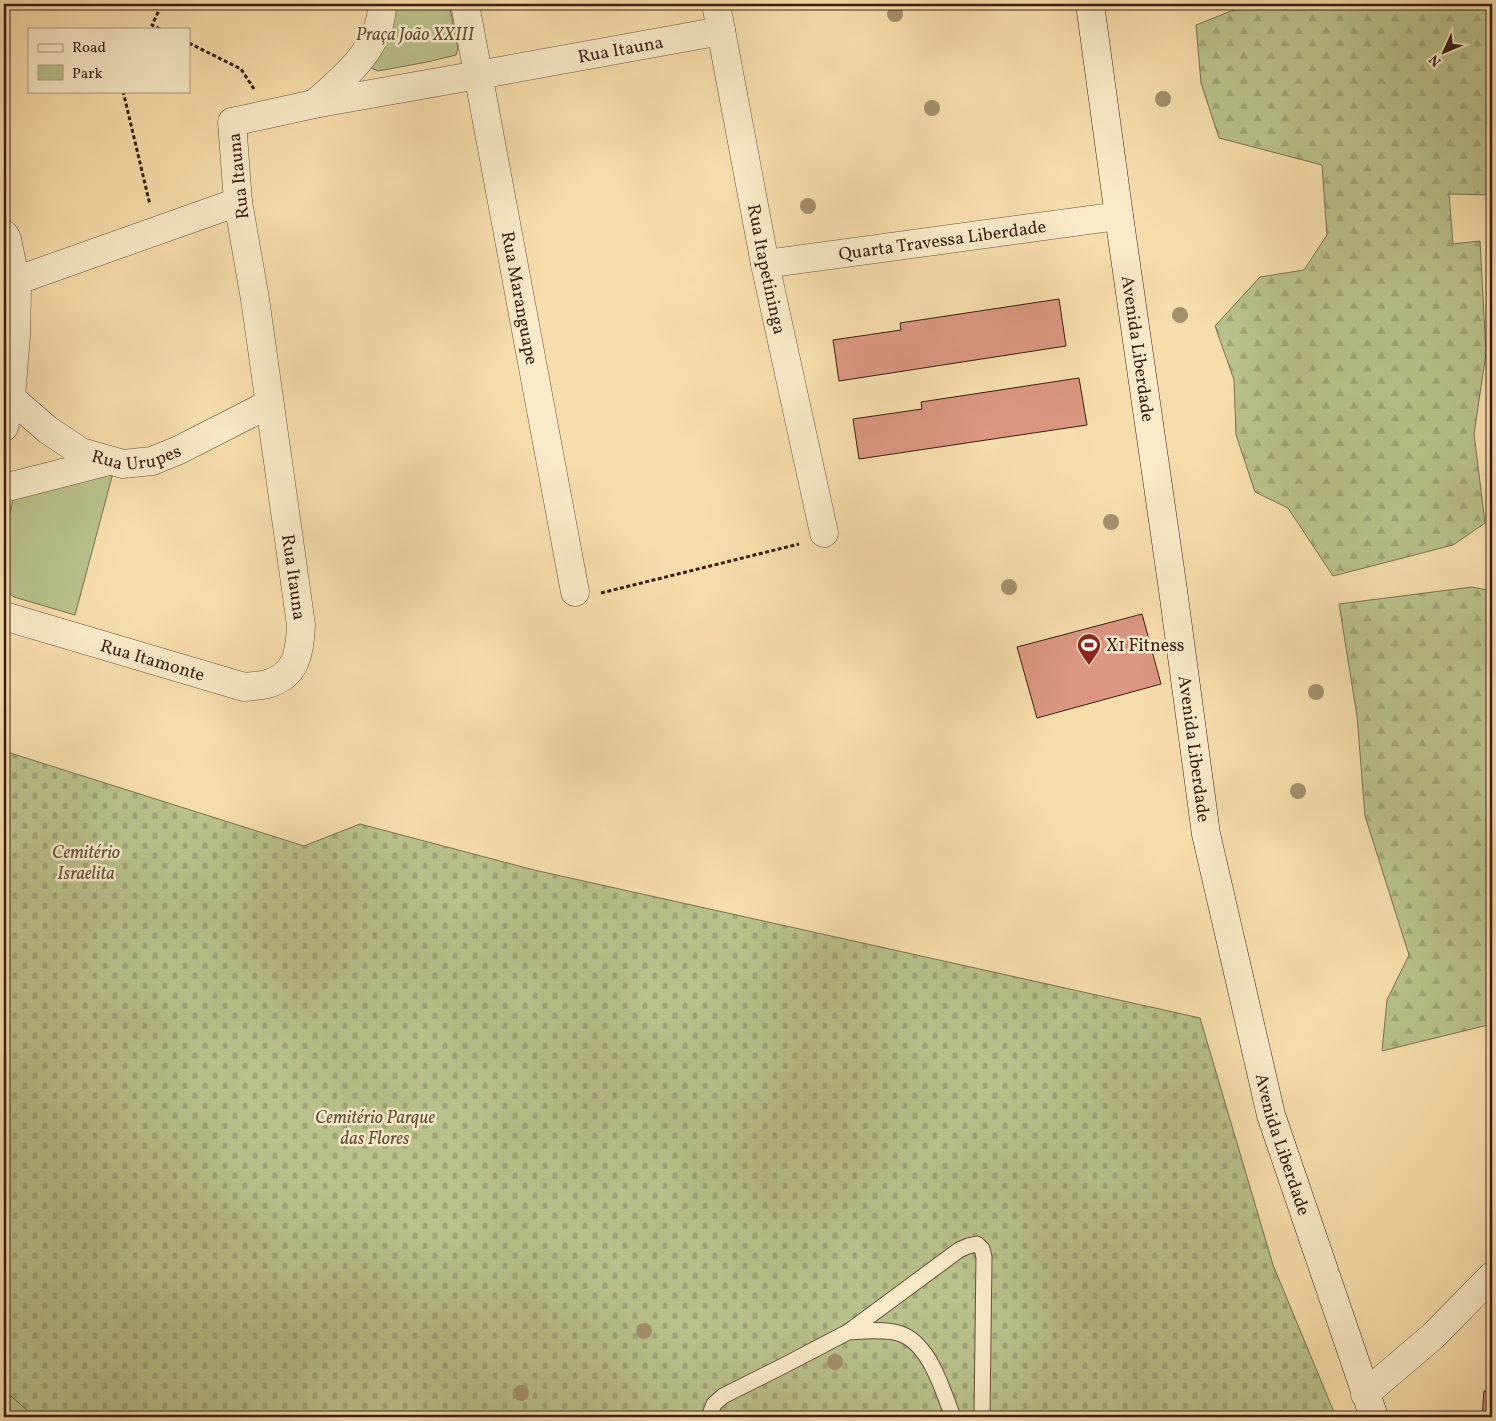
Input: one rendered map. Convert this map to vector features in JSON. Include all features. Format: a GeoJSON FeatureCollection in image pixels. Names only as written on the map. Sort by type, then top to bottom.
{"type":"FeatureCollection","features":[{"type":"Feature","properties":{"kind":"street"},"geometry":{"type":"LineString","coordinates":[[314,104],[347,75],[372,41],[379,26],[382,4]]}},
{"type":"Feature","properties":{"kind":"street","name":"Rua Maranguape"},"geometry":{"type":"LineString","coordinates":[[465,4],[575,592]]}},
{"type":"Feature","properties":{"kind":"street","name":"Rua Itapetininga"},"geometry":{"type":"LineString","coordinates":[[716,4],[765,264],[824,533]]}},
{"type":"Feature","properties":{"kind":"street","name":"Avenida Liberdade"},"geometry":{"type":"LineString","coordinates":[[1090,4],[1206,834],[1271,1115],[1370,1406]]}},
{"type":"Feature","properties":{"kind":"street","name":"Rua Itauna"},"geometry":{"type":"LineString","coordinates":[[296,662],[300,644],[301,625],[255,299],[238,202],[232,122],[314,104],[721,30]]}},
{"type":"Feature","properties":{"kind":"street"},"geometry":{"type":"LineString","coordinates":[[15,282],[238,202]]}},
{"type":"Feature","properties":{"kind":"street","name":"Quarta Travessa Liberdade"},"geometry":{"type":"LineString","coordinates":[[765,264],[1119,216]]}},
{"type":"Feature","properties":{"kind":"street"},"geometry":{"type":"LineString","coordinates":[[4,234],[7,239],[17,288],[16,335],[11,398],[4,427]]}},
{"type":"Feature","properties":{"kind":"street","name":"Rua Urupes"},"geometry":{"type":"LineString","coordinates":[[11,398],[48,430],[81,452],[123,464],[152,461],[179,450],[269,404]]}},
{"type":"Feature","properties":{"kind":"street"},"geometry":{"type":"LineString","coordinates":[[4,488],[110,460]]}},
{"type":"Feature","properties":{"kind":"street","name":"Rua Itamonte"},"geometry":{"type":"LineString","coordinates":[[4,616],[244,686],[267,685],[282,678],[296,662]]}},
{"type":"Feature","properties":{"kind":"street"},"geometry":{"type":"LineString","coordinates":[[1370,1406],[1433,1336],[1492,1276]]}},
{"type":"Feature","properties":{"kind":"lane"},"geometry":{"type":"LineString","coordinates":[[709,1417],[714,1404],[723,1396],[848,1332],[959,1250],[977,1244],[982,1249],[984,1258],[982,1417]]}},
{"type":"Feature","properties":{"kind":"lane"},"geometry":{"type":"LineString","coordinates":[[848,1332],[877,1330],[899,1333],[914,1340],[931,1363],[953,1417]]}},
{"type":"Feature","properties":{"kind":"path"},"geometry":{"type":"LineString","coordinates":[[151,27],[162,4]]}},
{"type":"Feature","properties":{"kind":"path"},"geometry":{"type":"LineString","coordinates":[[190,44],[241,69],[256,92]]}},
{"type":"Feature","properties":{"kind":"path"},"geometry":{"type":"LineString","coordinates":[[123,92],[156,231]]}},
{"type":"Feature","properties":{"kind":"path"},"geometry":{"type":"LineString","coordinates":[[575,592],[601,594],[815,540],[824,533]]}},
{"type":"Feature","properties":{"kind":"green space","name":"Praça João XXIII"},"geometry":{"type":"Polygon","coordinates":[[[389,4],[449,4],[458,49],[456,55],[378,71],[371,68],[389,4]]]}},
{"type":"Feature","properties":{"kind":"green space"},"geometry":{"type":"Polygon","coordinates":[[[1249,4],[1492,4],[1492,195],[1449,194],[1453,244],[1480,241],[1486,353],[1474,434],[1485,523],[1453,545],[1333,576],[1288,508],[1255,492],[1236,435],[1234,380],[1215,326],[1260,277],[1304,270],[1327,235],[1322,165],[1219,138],[1201,83],[1196,25],[1249,4]]]}},
{"type":"Feature","properties":{"kind":"green space"},"geometry":{"type":"Polygon","coordinates":[[[113,473],[75,615],[14,597],[9,593],[4,584],[4,540],[14,495],[113,473]]]}},
{"type":"Feature","properties":{"kind":"green space"},"geometry":{"type":"Polygon","coordinates":[[[1472,587],[1492,591],[1492,1024],[1382,1051],[1387,1000],[1409,955],[1365,816],[1357,716],[1339,604],[1472,587]]]}},
{"type":"Feature","properties":{"kind":"green space","name":"Cemitério Parque das Flores"},"geometry":{"type":"Polygon","coordinates":[[[4,751],[304,846],[360,824],[534,870],[1200,1018],[1273,1265],[1336,1417],[35,1417],[4,1390],[4,751]]]}},
{"type":"Feature","properties":{"kind":"green space"},"geometry":{"type":"Polygon","coordinates":[[[4,1390],[35,1417],[4,1417],[4,1390]]]}},
{"type":"Feature","properties":{"kind":"building"},"geometry":{"type":"Polygon","coordinates":[[[1059,299],[1066,346],[839,381],[833,340],[901,330],[900,323],[1059,299]]]}},
{"type":"Feature","properties":{"kind":"building"},"geometry":{"type":"Polygon","coordinates":[[[1079,378],[1087,425],[859,459],[853,419],[922,409],[921,402],[1079,378]]]}},
{"type":"Feature","properties":{"kind":"building","name":"X1 Fitness"},"geometry":{"type":"Polygon","coordinates":[[[1142,614],[1161,684],[1037,718],[1017,647],[1142,614]]]}},
{"type":"Feature","properties":{"kind":"building"},"geometry":{"type":"Polygon","coordinates":[[[1484,1391],[1492,1392],[1492,1417],[1482,1417],[1484,1391]]]}},
{"type":"Feature","properties":{"kind":"place","name":"X1 Fitness"},"geometry":{"type":"Point","coordinates":[1089,666]}},
{"type":"Feature","properties":{"kind":"park label","name":"Cemitério Israelita"},"geometry":{"type":"Point","coordinates":[86,862]}}]}
